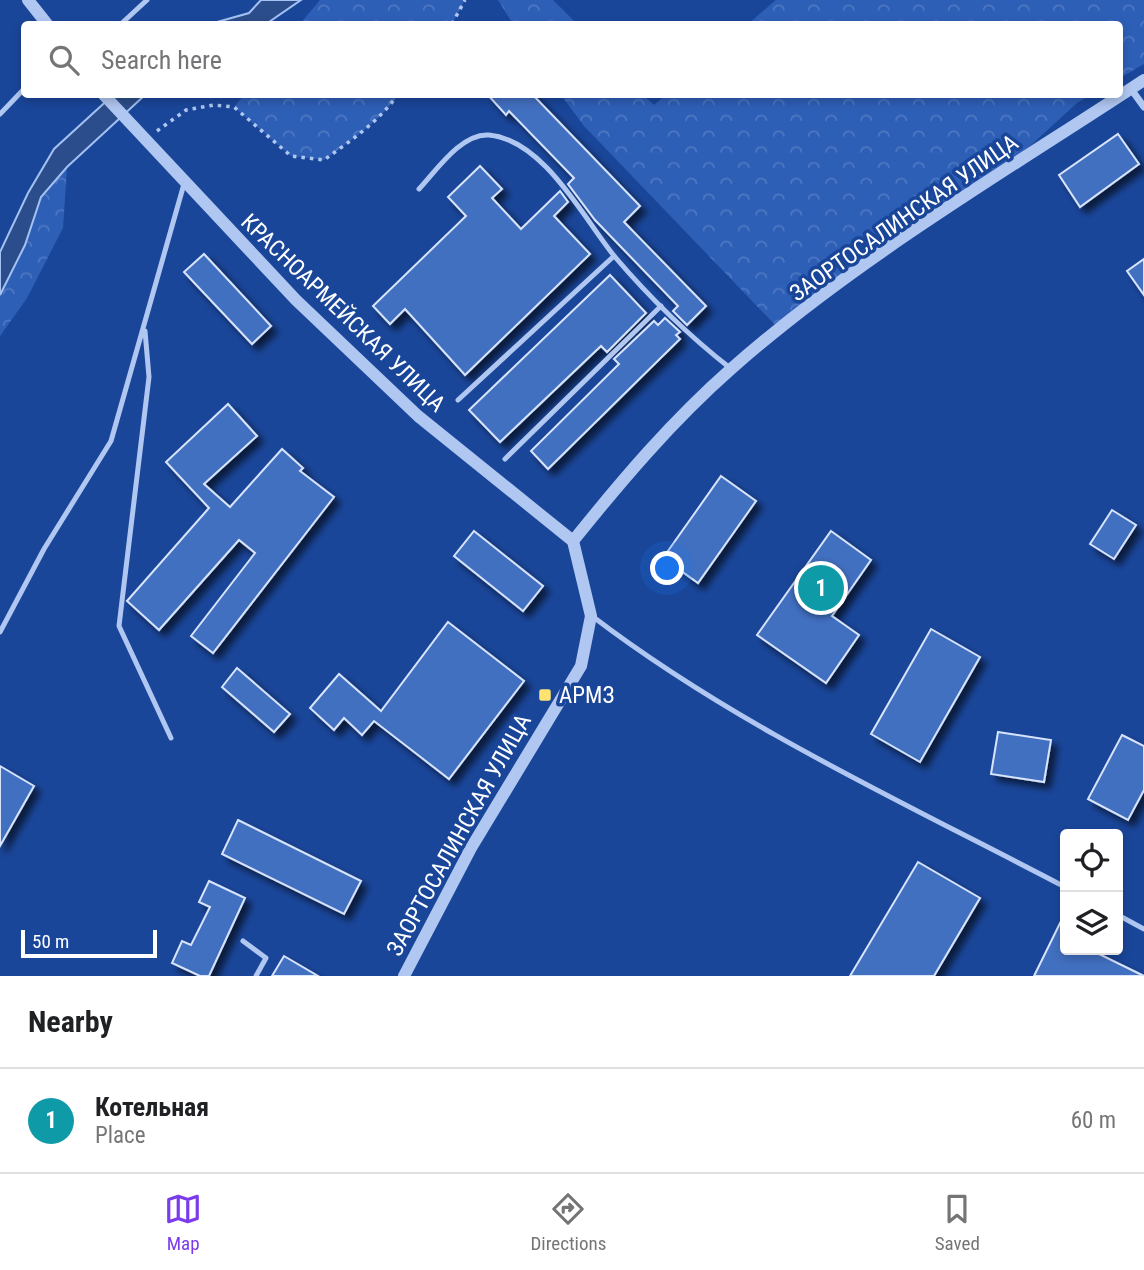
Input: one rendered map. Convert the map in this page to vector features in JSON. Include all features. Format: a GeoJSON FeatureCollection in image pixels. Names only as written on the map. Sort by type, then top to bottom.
{"type":"FeatureCollection","features":[{"type":"Feature","properties":{"kind":"street"},"geometry":{"type":"LineString","coordinates":[[27,0],[44,21]]}},
{"type":"Feature","properties":{"kind":"street","name":"ЗАОРТОСАЛИНСКАЯ УЛИЦА"},"geometry":{"type":"LineString","coordinates":[[1123,94],[1144,80]]}},
{"type":"Feature","properties":{"kind":"street"},"geometry":{"type":"LineString","coordinates":[[1131,89],[1144,107]]}},
{"type":"Feature","properties":{"kind":"street","name":"КРАСНОАРМЕЙСКАЯ УЛИЦА"},"geometry":{"type":"LineString","coordinates":[[107,98],[149,147],[296,300],[429,427],[573,541]]}},
{"type":"Feature","properties":{"kind":"street","name":"ЗАОРТОСАЛИНСКАЯ УЛИЦА"},"geometry":{"type":"LineString","coordinates":[[404,976],[471,848],[581,666],[592,615],[573,541],[642,456],[731,369],[846,278],[1117,98]]}},
{"type":"Feature","properties":{"kind":"lane"},"geometry":{"type":"LineString","coordinates":[[124,21],[147,0]]}},
{"type":"Feature","properties":{"kind":"lane"},"geometry":{"type":"LineString","coordinates":[[0,114],[21,92]]}},
{"type":"Feature","properties":{"kind":"lane"},"geometry":{"type":"LineString","coordinates":[[419,189],[463,144],[486,135],[514,142],[564,185],[614,256],[687,335],[731,369]]}},
{"type":"Feature","properties":{"kind":"lane"},"geometry":{"type":"LineString","coordinates":[[0,632],[44,549],[111,441],[184,184]]}},
{"type":"Feature","properties":{"kind":"lane"},"geometry":{"type":"LineString","coordinates":[[458,400],[614,256]]}},
{"type":"Feature","properties":{"kind":"lane"},"geometry":{"type":"LineString","coordinates":[[505,459],[661,306]]}},
{"type":"Feature","properties":{"kind":"lane"},"geometry":{"type":"LineString","coordinates":[[144,327],[149,377],[120,626],[171,738]]}},
{"type":"Feature","properties":{"kind":"lane"},"geometry":{"type":"LineString","coordinates":[[592,615],[652,662],[852,777],[1060,884]]}},
{"type":"Feature","properties":{"kind":"lane"},"geometry":{"type":"LineString","coordinates":[[1123,918],[1144,929]]}},
{"type":"Feature","properties":{"kind":"lane"},"geometry":{"type":"LineString","coordinates":[[243,941],[266,958],[256,976]]}},
{"type":"Feature","properties":{"kind":"path"},"geometry":{"type":"LineString","coordinates":[[454,21],[465,0]]}},
{"type":"Feature","properties":{"kind":"path"},"geometry":{"type":"LineString","coordinates":[[149,147],[152,136],[163,124],[186,110],[214,105],[234,107],[291,156],[324,160],[358,135],[394,98]]}},
{"type":"Feature","properties":{"kind":"green space"},"geometry":{"type":"Polygon","coordinates":[[[320,0],[465,0],[454,21],[302,21],[320,0]]]}},
{"type":"Feature","properties":{"kind":"green space"},"geometry":{"type":"Polygon","coordinates":[[[498,0],[553,0],[574,21],[511,21],[498,0]]]}},
{"type":"Feature","properties":{"kind":"green space"},"geometry":{"type":"Polygon","coordinates":[[[776,0],[1144,0],[1144,64],[1123,76],[1123,21],[752,21],[776,0]]]}},
{"type":"Feature","properties":{"kind":"green space"},"geometry":{"type":"Polygon","coordinates":[[[242,98],[396,98],[374,122],[324,160],[291,156],[234,107],[242,98]]]}},
{"type":"Feature","properties":{"kind":"green space"},"geometry":{"type":"Polygon","coordinates":[[[563,98],[646,98],[654,105],[662,98],[1086,98],[994,179],[779,329],[584,126],[563,98]]]}},
{"type":"Feature","properties":{"kind":"green space"},"geometry":{"type":"Polygon","coordinates":[[[67,168],[63,228],[27,298],[0,336],[0,295],[41,197],[67,168]]]}},
{"type":"Feature","properties":{"kind":"shaded area"},"geometry":{"type":"Polygon","coordinates":[[[261,0],[301,0],[270,21],[221,21],[249,13],[261,0]]]}},
{"type":"Feature","properties":{"kind":"shaded area"},"geometry":{"type":"Polygon","coordinates":[[[110,98],[142,98],[67,167],[41,197],[25,245],[0,295],[0,252],[28,193],[54,149],[110,98]]]}},
{"type":"Feature","properties":{"kind":"building"},"geometry":{"type":"Polygon","coordinates":[[[491,98],[536,98],[640,206],[624,222],[706,306],[687,325],[673,311],[678,306],[595,220],[568,184],[574,178],[509,111],[506,115],[491,98]]]}},
{"type":"Feature","properties":{"kind":"building"},"geometry":{"type":"Polygon","coordinates":[[[1118,134],[1139,164],[1080,207],[1059,175],[1118,134]]]}},
{"type":"Feature","properties":{"kind":"building"},"geometry":{"type":"Polygon","coordinates":[[[480,166],[502,189],[492,198],[521,229],[560,191],[568,202],[554,216],[590,254],[465,375],[405,309],[390,324],[373,306],[466,216],[448,197],[480,166]]]}},
{"type":"Feature","properties":{"kind":"building"},"geometry":{"type":"Polygon","coordinates":[[[204,254],[271,326],[252,344],[184,272],[204,254]]]}},
{"type":"Feature","properties":{"kind":"building"},"geometry":{"type":"Polygon","coordinates":[[[1144,259],[1144,295],[1127,271],[1144,259]]]}},
{"type":"Feature","properties":{"kind":"building"},"geometry":{"type":"Polygon","coordinates":[[[610,275],[646,313],[607,352],[601,346],[500,442],[469,410],[610,275]]]}},
{"type":"Feature","properties":{"kind":"building"},"geometry":{"type":"Polygon","coordinates":[[[665,318],[680,332],[676,335],[680,339],[548,469],[531,451],[619,364],[614,359],[654,321],[658,325],[665,318]]]}},
{"type":"Feature","properties":{"kind":"building"},"geometry":{"type":"Polygon","coordinates":[[[228,404],[257,436],[204,484],[230,507],[282,449],[303,468],[300,471],[334,497],[213,653],[191,636],[255,553],[239,540],[159,630],[127,601],[209,508],[166,462],[228,404]]]}},
{"type":"Feature","properties":{"kind":"building"},"geometry":{"type":"Polygon","coordinates":[[[721,476],[756,501],[698,583],[663,558],[721,476]]]}},
{"type":"Feature","properties":{"kind":"building"},"geometry":{"type":"Polygon","coordinates":[[[1112,510],[1136,525],[1114,559],[1090,544],[1112,510]]]}},
{"type":"Feature","properties":{"kind":"building"},"geometry":{"type":"Polygon","coordinates":[[[474,531],[543,586],[523,611],[454,556],[474,531]]]}},
{"type":"Feature","properties":{"kind":"building"},"geometry":{"type":"Polygon","coordinates":[[[831,531],[871,560],[832,616],[859,635],[826,683],[757,635],[831,531]]]}},
{"type":"Feature","properties":{"kind":"building"},"geometry":{"type":"Polygon","coordinates":[[[448,622],[524,681],[449,779],[374,721],[362,735],[344,718],[334,730],[310,708],[339,674],[381,711],[448,622]]]}},
{"type":"Feature","properties":{"kind":"building"},"geometry":{"type":"Polygon","coordinates":[[[931,629],[980,657],[920,762],[871,734],[931,629]]]}},
{"type":"Feature","properties":{"kind":"building"},"geometry":{"type":"Polygon","coordinates":[[[237,668],[290,714],[274,732],[222,687],[237,668]]]}},
{"type":"Feature","properties":{"kind":"building"},"geometry":{"type":"Polygon","coordinates":[[[998,732],[1051,740],[1044,782],[991,774],[998,732]]]}},
{"type":"Feature","properties":{"kind":"building"},"geometry":{"type":"Polygon","coordinates":[[[1122,735],[1144,746],[1144,790],[1128,820],[1088,799],[1122,735]]]}},
{"type":"Feature","properties":{"kind":"building"},"geometry":{"type":"Polygon","coordinates":[[[0,766],[34,786],[0,846],[0,766]]]}},
{"type":"Feature","properties":{"kind":"building"},"geometry":{"type":"Polygon","coordinates":[[[238,820],[361,881],[344,914],[222,854],[238,820]]]}},
{"type":"Feature","properties":{"kind":"building"},"geometry":{"type":"Polygon","coordinates":[[[918,862],[980,898],[934,976],[850,976],[918,862]]]}},
{"type":"Feature","properties":{"kind":"building"},"geometry":{"type":"Polygon","coordinates":[[[209,881],[245,898],[209,976],[200,976],[172,963],[182,941],[191,945],[210,907],[199,902],[209,881]]]}},
{"type":"Feature","properties":{"kind":"building"},"geometry":{"type":"Polygon","coordinates":[[[1060,923],[1060,955],[1101,955],[1144,976],[1034,976],[1060,923]]]}},
{"type":"Feature","properties":{"kind":"building"},"geometry":{"type":"Polygon","coordinates":[[[284,956],[318,976],[272,976],[284,956]]]}},
{"type":"Feature","properties":{"kind":"place","name":"Котельная"},"geometry":{"type":"Point","coordinates":[821,588]}},
{"type":"Feature","properties":{"kind":"place","name":"АРМЗ"},"geometry":{"type":"Point","coordinates":[545,695]}}]}
